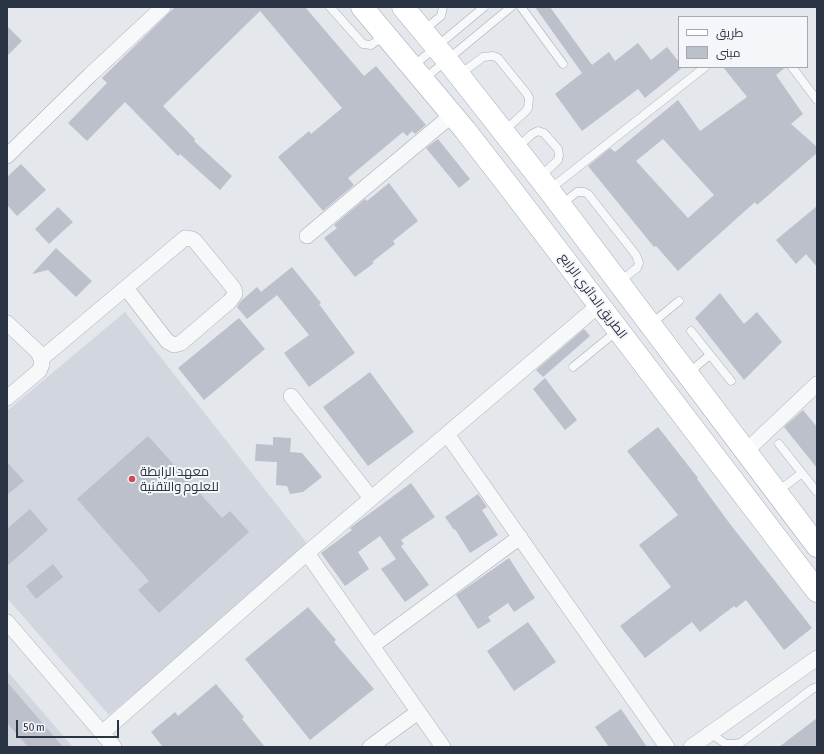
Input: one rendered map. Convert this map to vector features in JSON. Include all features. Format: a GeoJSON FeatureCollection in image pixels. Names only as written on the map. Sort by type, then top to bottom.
{"type":"FeatureCollection","features":[{"type":"Feature","properties":{"kind":"main road","name":"الطريق الدائري الرابع"},"geometry":{"type":"LineString","coordinates":[[362,7],[452,115],[502,178],[817,591]]}},
{"type":"Feature","properties":{"kind":"main road"},"geometry":{"type":"LineString","coordinates":[[403,7],[517,148],[816,544],[794,560]]}},
{"type":"Feature","properties":{"kind":"street"},"geometry":{"type":"LineString","coordinates":[[7,156],[163,7]]}},
{"type":"Feature","properties":{"kind":"street"},"geometry":{"type":"LineString","coordinates":[[307,236],[452,115]]}},
{"type":"Feature","properties":{"kind":"street"},"geometry":{"type":"LineString","coordinates":[[41,359],[182,240],[188,238],[195,241],[232,285],[235,294],[230,301],[181,343],[174,345],[167,341],[126,288]]}},
{"type":"Feature","properties":{"kind":"street"},"geometry":{"type":"LineString","coordinates":[[102,733],[307,553],[599,304]]}},
{"type":"Feature","properties":{"kind":"street"},"geometry":{"type":"LineString","coordinates":[[7,324],[38,352],[42,364],[39,371],[7,398]]}},
{"type":"Feature","properties":{"kind":"street"},"geometry":{"type":"LineString","coordinates":[[746,451],[817,384]]}},
{"type":"Feature","properties":{"kind":"street"},"geometry":{"type":"LineString","coordinates":[[291,396],[371,498]]}},
{"type":"Feature","properties":{"kind":"street"},"geometry":{"type":"LineString","coordinates":[[447,434],[667,747]]}},
{"type":"Feature","properties":{"kind":"street"},"geometry":{"type":"LineString","coordinates":[[372,646],[520,537]]}},
{"type":"Feature","properties":{"kind":"street"},"geometry":{"type":"LineString","coordinates":[[307,553],[443,747]]}},
{"type":"Feature","properties":{"kind":"street"},"geometry":{"type":"LineString","coordinates":[[7,622],[114,747]]}},
{"type":"Feature","properties":{"kind":"street"},"geometry":{"type":"LineString","coordinates":[[692,747],[817,658]]}},
{"type":"Feature","properties":{"kind":"street"},"geometry":{"type":"LineString","coordinates":[[370,747],[418,712]]}},
{"type":"Feature","properties":{"kind":"lane"},"geometry":{"type":"LineString","coordinates":[[330,7],[363,44],[371,45],[385,35]]}},
{"type":"Feature","properties":{"kind":"lane"},"geometry":{"type":"LineString","coordinates":[[441,53],[441,16],[443,7]]}},
{"type":"Feature","properties":{"kind":"lane"},"geometry":{"type":"LineString","coordinates":[[417,73],[441,53],[484,7]]}},
{"type":"Feature","properties":{"kind":"lane"},"geometry":{"type":"LineString","coordinates":[[417,73],[441,53],[511,7]]}},
{"type":"Feature","properties":{"kind":"lane"},"geometry":{"type":"LineString","coordinates":[[521,7],[563,64]]}},
{"type":"Feature","properties":{"kind":"lane"},"geometry":{"type":"LineString","coordinates":[[441,53],[483,57],[493,56],[498,58],[527,94],[529,98],[528,108],[503,131]]}},
{"type":"Feature","properties":{"kind":"lane"},"geometry":{"type":"LineString","coordinates":[[550,191],[704,68]]}},
{"type":"Feature","properties":{"kind":"lane"},"geometry":{"type":"LineString","coordinates":[[793,68],[817,100]]}},
{"type":"Feature","properties":{"kind":"lane"},"geometry":{"type":"LineString","coordinates":[[517,148],[532,134],[538,131],[544,133],[558,149],[560,155],[550,191]]}},
{"type":"Feature","properties":{"kind":"lane"},"geometry":{"type":"LineString","coordinates":[[550,191],[584,192],[588,194],[636,256],[639,263],[637,268],[619,282]]}},
{"type":"Feature","properties":{"kind":"lane"},"geometry":{"type":"LineString","coordinates":[[650,324],[679,301]]}},
{"type":"Feature","properties":{"kind":"lane"},"geometry":{"type":"LineString","coordinates":[[573,367],[618,330]]}},
{"type":"Feature","properties":{"kind":"lane"},"geometry":{"type":"LineString","coordinates":[[691,331],[732,381]]}},
{"type":"Feature","properties":{"kind":"lane"},"geometry":{"type":"LineString","coordinates":[[688,374],[710,355]]}},
{"type":"Feature","properties":{"kind":"lane"},"geometry":{"type":"LineString","coordinates":[[779,444],[817,492]]}},
{"type":"Feature","properties":{"kind":"lane"},"geometry":{"type":"LineString","coordinates":[[777,492],[802,473]]}},
{"type":"Feature","properties":{"kind":"lane"},"geometry":{"type":"LineString","coordinates":[[711,734],[726,744],[736,744],[742,742],[812,689],[817,687]]}},
{"type":"Feature","properties":{"kind":"shaded area","name":"معهد الرابطة للعلوم والتقنية"},"geometry":{"type":"Polygon","coordinates":[[[125,312],[310,547],[109,715],[7,598],[7,411],[125,312]]]}},
{"type":"Feature","properties":{"kind":"shaded area"},"geometry":{"type":"Polygon","coordinates":[[[7,671],[73,747],[7,747],[7,671]]]}},
{"type":"Feature","properties":{"kind":"building"},"geometry":{"type":"Polygon","coordinates":[[[175,7],[305,7],[364,76],[376,66],[426,125],[415,134],[412,131],[407,136],[403,132],[348,178],[354,185],[323,211],[278,157],[309,131],[311,134],[342,108],[260,11],[163,106],[195,139],[194,141],[232,176],[220,190],[180,154],[178,156],[125,102],[87,141],[68,123],[107,83],[102,78],[175,7]]]}},
{"type":"Feature","properties":{"kind":"building"},"geometry":{"type":"Polygon","coordinates":[[[535,7],[550,7],[592,65],[609,52],[615,61],[638,43],[651,60],[667,47],[678,61],[678,68],[682,68],[645,98],[638,89],[582,131],[555,94],[582,73],[535,7]]]}},
{"type":"Feature","properties":{"kind":"building"},"geometry":{"type":"Polygon","coordinates":[[[7,26],[22,41],[7,56],[7,26]]]}},
{"type":"Feature","properties":{"kind":"building"},"geometry":{"type":"Polygon","coordinates":[[[724,68],[785,68],[776,75],[803,114],[791,124],[817,147],[817,153],[757,205],[755,202],[678,271],[656,246],[654,247],[588,166],[610,148],[615,152],[678,100],[700,131],[747,97],[724,68]],[[663,139],[636,161],[688,218],[714,195],[663,139]]]}},
{"type":"Feature","properties":{"kind":"building"},"geometry":{"type":"Polygon","coordinates":[[[438,139],[470,179],[459,188],[426,148],[438,139]]]}},
{"type":"Feature","properties":{"kind":"building"},"geometry":{"type":"Polygon","coordinates":[[[21,164],[46,190],[17,216],[7,205],[7,177],[21,164]]]}},
{"type":"Feature","properties":{"kind":"building"},"geometry":{"type":"Polygon","coordinates":[[[389,183],[418,221],[393,241],[395,244],[372,262],[374,263],[355,277],[324,238],[337,228],[334,225],[365,199],[367,201],[389,183]]]}},
{"type":"Feature","properties":{"kind":"building"},"geometry":{"type":"Polygon","coordinates":[[[817,206],[817,267],[806,254],[796,264],[776,240],[817,206]]]}},
{"type":"Feature","properties":{"kind":"building"},"geometry":{"type":"Polygon","coordinates":[[[58,207],[73,222],[49,244],[35,229],[58,207]]]}},
{"type":"Feature","properties":{"kind":"building"},"geometry":{"type":"Polygon","coordinates":[[[56,248],[92,281],[76,297],[48,270],[32,274],[56,248]]]}},
{"type":"Feature","properties":{"kind":"building"},"geometry":{"type":"Polygon","coordinates":[[[292,267],[321,303],[319,304],[355,353],[309,387],[284,353],[309,335],[277,295],[247,319],[237,307],[241,301],[257,287],[261,292],[292,267]]]}},
{"type":"Feature","properties":{"kind":"building"},"geometry":{"type":"Polygon","coordinates":[[[720,293],[744,324],[757,312],[782,342],[744,380],[695,318],[720,293]]]}},
{"type":"Feature","properties":{"kind":"building"},"geometry":{"type":"Polygon","coordinates":[[[239,318],[265,349],[204,400],[178,368],[239,318]]]}},
{"type":"Feature","properties":{"kind":"building"},"geometry":{"type":"Polygon","coordinates":[[[584,329],[590,336],[543,377],[536,370],[584,329]]]}},
{"type":"Feature","properties":{"kind":"building"},"geometry":{"type":"Polygon","coordinates":[[[370,372],[414,432],[368,466],[323,407],[370,372]]]}},
{"type":"Feature","properties":{"kind":"building"},"geometry":{"type":"Polygon","coordinates":[[[545,378],[577,420],[565,430],[533,389],[545,378]]]}},
{"type":"Feature","properties":{"kind":"building"},"geometry":{"type":"Polygon","coordinates":[[[803,410],[817,427],[817,468],[784,427],[803,410]]]}},
{"type":"Feature","properties":{"kind":"building"},"geometry":{"type":"Polygon","coordinates":[[[658,427],[698,478],[697,479],[730,524],[812,628],[784,650],[746,600],[736,608],[734,606],[700,632],[692,622],[645,658],[620,626],[671,587],[639,545],[678,515],[627,451],[658,427]]]}},
{"type":"Feature","properties":{"kind":"building"},"geometry":{"type":"Polygon","coordinates":[[[148,436],[222,518],[230,511],[249,532],[159,613],[138,590],[149,581],[77,499],[148,436]]]}},
{"type":"Feature","properties":{"kind":"building"},"geometry":{"type":"Polygon","coordinates":[[[273,437],[291,438],[290,452],[302,453],[322,477],[303,492],[290,494],[287,486],[276,485],[277,462],[255,461],[256,444],[273,445],[273,437]]]}},
{"type":"Feature","properties":{"kind":"building"},"geometry":{"type":"Polygon","coordinates":[[[7,462],[24,481],[7,495],[7,462]]]}},
{"type":"Feature","properties":{"kind":"building"},"geometry":{"type":"Polygon","coordinates":[[[411,483],[435,517],[401,540],[404,544],[401,546],[429,585],[405,602],[381,569],[396,559],[380,536],[358,552],[369,569],[345,586],[321,553],[352,530],[350,528],[411,483]]]}},
{"type":"Feature","properties":{"kind":"building"},"geometry":{"type":"Polygon","coordinates":[[[478,494],[487,507],[482,510],[498,535],[470,553],[455,529],[454,530],[445,517],[478,494]]]}},
{"type":"Feature","properties":{"kind":"building"},"geometry":{"type":"Polygon","coordinates":[[[30,509],[48,530],[7,566],[7,529],[30,509]]]}},
{"type":"Feature","properties":{"kind":"building"},"geometry":{"type":"Polygon","coordinates":[[[509,558],[535,598],[514,612],[508,603],[488,617],[491,621],[478,629],[456,595],[509,558]]]}},
{"type":"Feature","properties":{"kind":"building"},"geometry":{"type":"Polygon","coordinates":[[[53,564],[63,577],[36,599],[26,586],[53,564]]]}},
{"type":"Feature","properties":{"kind":"building"},"geometry":{"type":"Polygon","coordinates":[[[308,607],[336,640],[334,642],[374,689],[310,740],[245,659],[308,607]]]}},
{"type":"Feature","properties":{"kind":"building"},"geometry":{"type":"Polygon","coordinates":[[[528,622],[556,662],[514,691],[487,651],[528,622]]]}},
{"type":"Feature","properties":{"kind":"building"},"geometry":{"type":"Polygon","coordinates":[[[7,682],[63,747],[28,747],[7,723],[7,682]]]}},
{"type":"Feature","properties":{"kind":"building"},"geometry":{"type":"Polygon","coordinates":[[[216,684],[244,717],[242,719],[265,747],[163,747],[151,732],[175,712],[178,716],[216,684]]]}},
{"type":"Feature","properties":{"kind":"building"},"geometry":{"type":"Polygon","coordinates":[[[621,709],[647,747],[609,747],[595,727],[621,709]]]}},
{"type":"Feature","properties":{"kind":"building"},"geometry":{"type":"Polygon","coordinates":[[[817,718],[817,747],[779,747],[817,718]]]}},
{"type":"Feature","properties":{"kind":"place","name":"معهد الرابطة للعلوم والتقنية"},"geometry":{"type":"Point","coordinates":[132,479]}}]}
